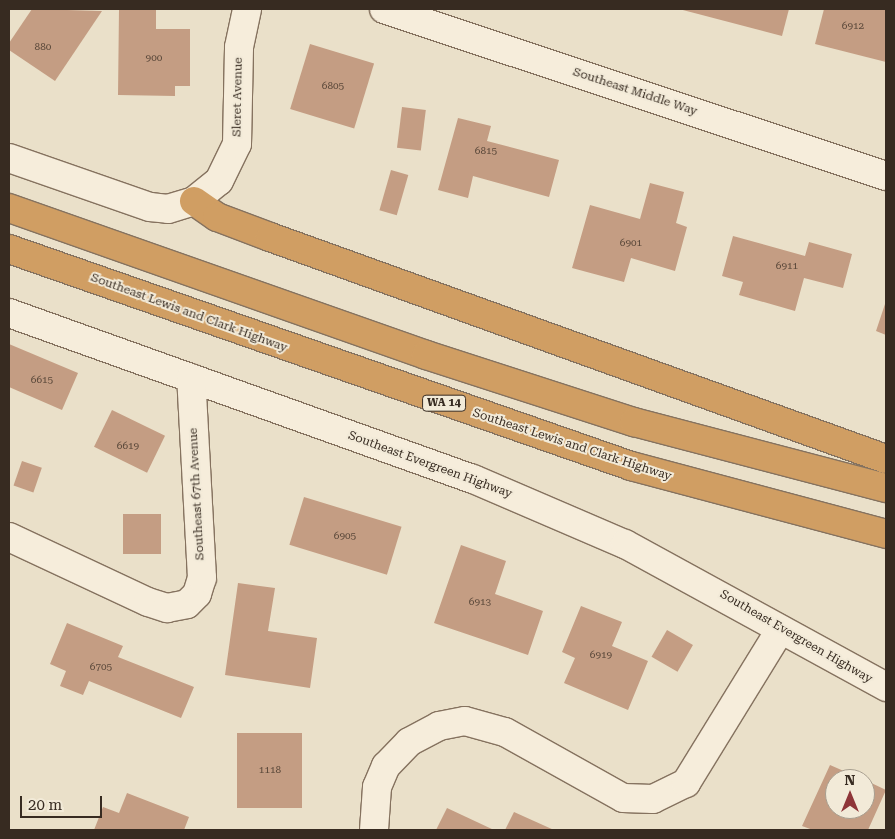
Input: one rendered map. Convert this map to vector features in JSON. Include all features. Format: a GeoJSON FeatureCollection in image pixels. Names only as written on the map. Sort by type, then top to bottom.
{"type":"FeatureCollection","features":[{"type":"Feature","properties":{"kind":"highway"},"geometry":{"type":"LineString","coordinates":[[194,201],[217,217],[279,241],[886,459]]}},
{"type":"Feature","properties":{"kind":"highway"},"geometry":{"type":"LineString","coordinates":[[9,208],[426,356],[634,422],[886,488]]}},
{"type":"Feature","properties":{"kind":"highway","name":"Southeast Lewis and Clark Highway"},"geometry":{"type":"LineString","coordinates":[[9,249],[631,466],[886,534]]}},
{"type":"Feature","properties":{"kind":"street","name":"Sleret Avenue"},"geometry":{"type":"LineString","coordinates":[[194,201],[219,181],[237,144],[239,48],[247,9]]}},
{"type":"Feature","properties":{"kind":"street","name":"Southeast Middle Way"},"geometry":{"type":"LineString","coordinates":[[384,9],[886,176]]}},
{"type":"Feature","properties":{"kind":"street"},"geometry":{"type":"LineString","coordinates":[[9,158],[150,207],[168,209],[194,201]]}},
{"type":"Feature","properties":{"kind":"street","name":"Southeast Evergreen Highway"},"geometry":{"type":"LineString","coordinates":[[9,314],[482,482],[625,544],[703,584],[780,630],[886,688]]}},
{"type":"Feature","properties":{"kind":"street","name":"Southeast 67th Avenue"},"geometry":{"type":"LineString","coordinates":[[9,538],[148,602],[167,608],[187,604],[197,594],[202,578],[191,378]]}},
{"type":"Feature","properties":{"kind":"street"},"geometry":{"type":"LineString","coordinates":[[374,830],[377,787],[386,766],[409,742],[439,726],[465,721],[505,732],[623,798],[653,799],[686,783],[780,630]]}},
{"type":"Feature","properties":{"kind":"building"},"geometry":{"type":"Polygon","coordinates":[[[32,9],[102,11],[55,81],[9,50],[9,43],[32,9]]]}},
{"type":"Feature","properties":{"kind":"building"},"geometry":{"type":"Polygon","coordinates":[[[119,9],[156,9],[156,29],[190,29],[190,86],[175,86],[175,96],[118,95],[119,9]]]}},
{"type":"Feature","properties":{"kind":"building"},"geometry":{"type":"Polygon","coordinates":[[[679,9],[789,9],[782,36],[679,9]]]}},
{"type":"Feature","properties":{"kind":"building"},"geometry":{"type":"Polygon","coordinates":[[[824,9],[886,9],[886,62],[815,44],[824,9]]]}},
{"type":"Feature","properties":{"kind":"building"},"geometry":{"type":"Polygon","coordinates":[[[310,44],[374,64],[354,129],[290,109],[310,44]]]}},
{"type":"Feature","properties":{"kind":"building"},"geometry":{"type":"Polygon","coordinates":[[[402,107],[426,110],[421,151],[397,148],[402,107]]]}},
{"type":"Feature","properties":{"kind":"building"},"geometry":{"type":"Polygon","coordinates":[[[458,118],[491,126],[487,141],[559,160],[549,197],[473,176],[468,198],[438,190],[458,118]]]}},
{"type":"Feature","properties":{"kind":"building"},"geometry":{"type":"Polygon","coordinates":[[[391,170],[408,175],[397,215],[379,210],[391,170]]]}},
{"type":"Feature","properties":{"kind":"building"},"geometry":{"type":"Polygon","coordinates":[[[650,183],[684,192],[676,223],[687,227],[675,271],[631,258],[624,282],[572,268],[590,205],[640,219],[650,183]]]}},
{"type":"Feature","properties":{"kind":"building"},"geometry":{"type":"Polygon","coordinates":[[[733,236],[805,256],[809,242],[852,254],[843,288],[804,278],[795,311],[739,295],[743,282],[722,276],[733,236]]]}},
{"type":"Feature","properties":{"kind":"building"},"geometry":{"type":"Polygon","coordinates":[[[886,301],[886,335],[876,331],[886,301]]]}},
{"type":"Feature","properties":{"kind":"building"},"geometry":{"type":"Polygon","coordinates":[[[9,344],[78,373],[62,410],[9,387],[9,344]]]}},
{"type":"Feature","properties":{"kind":"building"},"geometry":{"type":"Polygon","coordinates":[[[112,410],[165,436],[147,473],[94,447],[112,410]]]}},
{"type":"Feature","properties":{"kind":"building"},"geometry":{"type":"Polygon","coordinates":[[[22,461],[42,468],[33,492],[14,486],[22,461]]]}},
{"type":"Feature","properties":{"kind":"building"},"geometry":{"type":"Polygon","coordinates":[[[304,497],[402,527],[387,575],[289,545],[304,497]]]}},
{"type":"Feature","properties":{"kind":"building"},"geometry":{"type":"Polygon","coordinates":[[[123,514],[161,514],[161,554],[123,554],[123,514]]]}},
{"type":"Feature","properties":{"kind":"building"},"geometry":{"type":"Polygon","coordinates":[[[461,545],[506,561],[495,594],[543,611],[528,655],[434,623],[461,545]]]}},
{"type":"Feature","properties":{"kind":"building"},"geometry":{"type":"Polygon","coordinates":[[[238,583],[275,588],[268,631],[317,638],[310,688],[225,675],[238,583]]]}},
{"type":"Feature","properties":{"kind":"building"},"geometry":{"type":"Polygon","coordinates":[[[581,606],[622,622],[612,646],[648,661],[628,710],[564,683],[575,658],[562,652],[581,606]]]}},
{"type":"Feature","properties":{"kind":"building"},"geometry":{"type":"Polygon","coordinates":[[[67,623],[123,646],[118,657],[194,687],[181,718],[89,681],[83,695],[60,686],[66,671],[50,664],[67,623]]]}},
{"type":"Feature","properties":{"kind":"building"},"geometry":{"type":"Polygon","coordinates":[[[667,630],[693,645],[677,672],[652,657],[667,630]]]}},
{"type":"Feature","properties":{"kind":"building"},"geometry":{"type":"Polygon","coordinates":[[[237,733],[302,733],[302,808],[237,808],[237,733]]]}},
{"type":"Feature","properties":{"kind":"building"},"geometry":{"type":"Polygon","coordinates":[[[830,765],[839,769],[828,769],[830,765]]]}},
{"type":"Feature","properties":{"kind":"building"},"geometry":{"type":"Polygon","coordinates":[[[825,776],[825,819],[873,819],[868,830],[813,830],[802,826],[825,776]]]}},
{"type":"Feature","properties":{"kind":"building"},"geometry":{"type":"Polygon","coordinates":[[[875,785],[886,790],[875,814],[875,785]]]}},
{"type":"Feature","properties":{"kind":"building"},"geometry":{"type":"Polygon","coordinates":[[[127,793],[189,817],[184,830],[94,830],[103,807],[119,813],[127,793]]]}},
{"type":"Feature","properties":{"kind":"building"},"geometry":{"type":"Polygon","coordinates":[[[447,808],[494,830],[436,830],[447,808]]]}},
{"type":"Feature","properties":{"kind":"building"},"geometry":{"type":"Polygon","coordinates":[[[514,812],[554,830],[505,830],[514,812]]]}}]}
